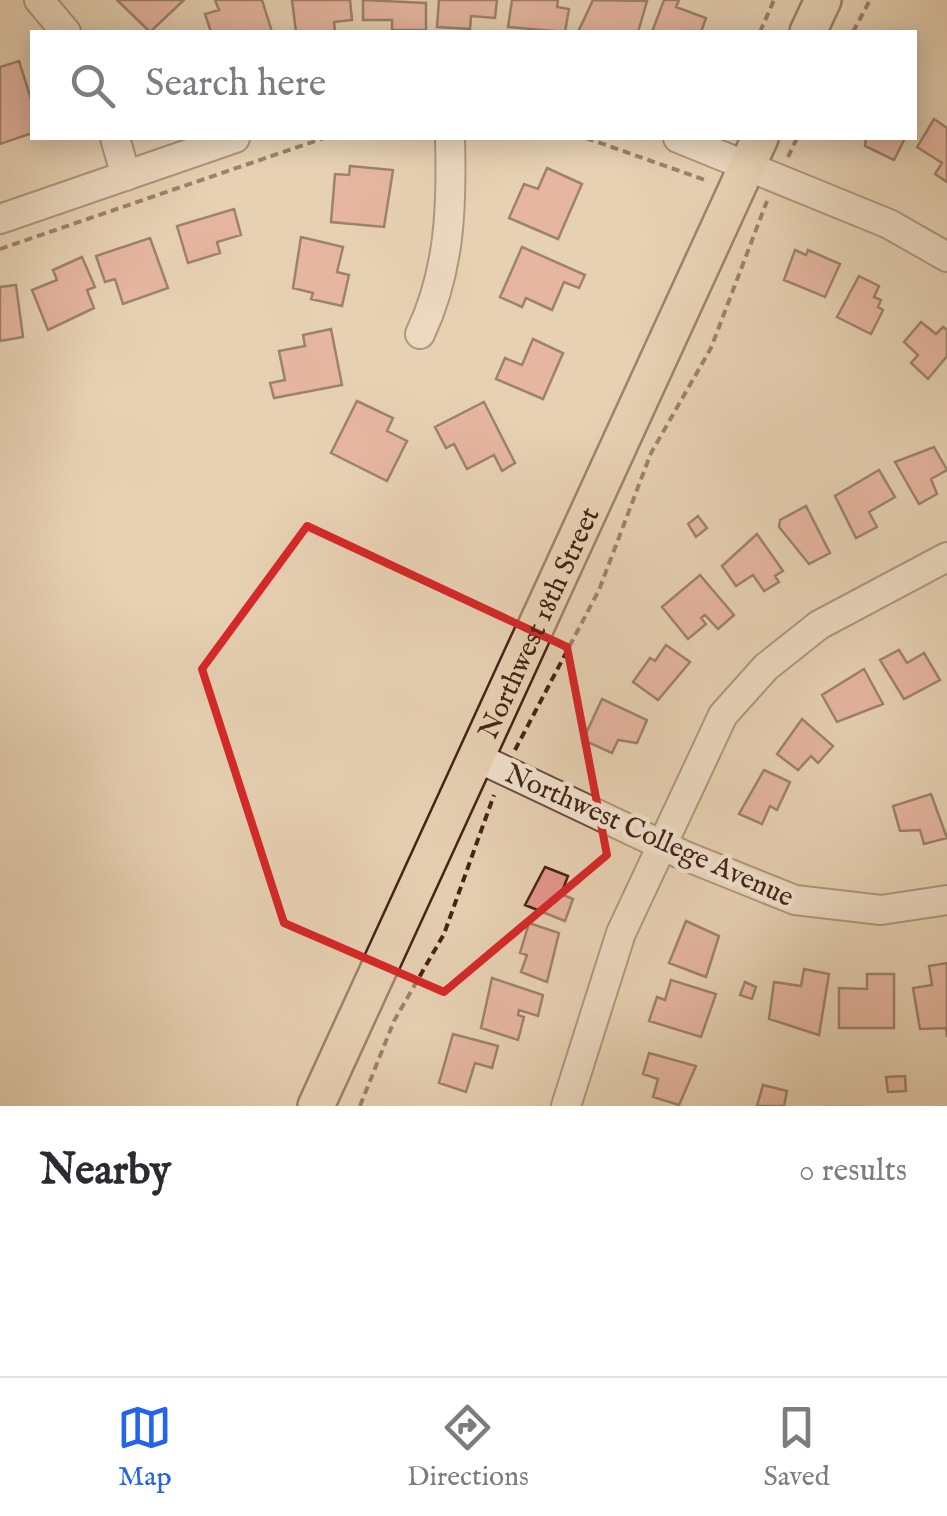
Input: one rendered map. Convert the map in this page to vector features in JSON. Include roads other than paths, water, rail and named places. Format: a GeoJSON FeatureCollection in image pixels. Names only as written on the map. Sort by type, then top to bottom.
{"type":"FeatureCollection","features":[{"type":"Feature","properties":{"kind":"main road"},"geometry":{"type":"LineString","coordinates":[[809,30],[823,0]]}},
{"type":"Feature","properties":{"kind":"main road","name":"Northwest 18th Street"},"geometry":{"type":"LineString","coordinates":[[316,1106],[489,764],[757,176]]}},
{"type":"Feature","properties":{"kind":"street"},"geometry":{"type":"LineString","coordinates":[[39,0],[64,30]]}},
{"type":"Feature","properties":{"kind":"street"},"geometry":{"type":"LineString","coordinates":[[116,140],[126,176]]}},
{"type":"Feature","properties":{"kind":"street"},"geometry":{"type":"LineString","coordinates":[[0,219],[229,140]]}},
{"type":"Feature","properties":{"kind":"street"},"geometry":{"type":"LineString","coordinates":[[420,334],[444,266],[451,217],[450,140]]}},
{"type":"Feature","properties":{"kind":"street"},"geometry":{"type":"LineString","coordinates":[[682,140],[757,176],[888,224],[947,258]]}},
{"type":"Feature","properties":{"kind":"street"},"geometry":{"type":"LineString","coordinates":[[566,1106],[621,932],[708,740],[757,674],[819,626],[947,558]]}},
{"type":"Feature","properties":{"kind":"street","name":"Northwest College Avenue"},"geometry":{"type":"LineString","coordinates":[[489,764],[765,890],[823,906],[891,910],[947,900]]}}]}
